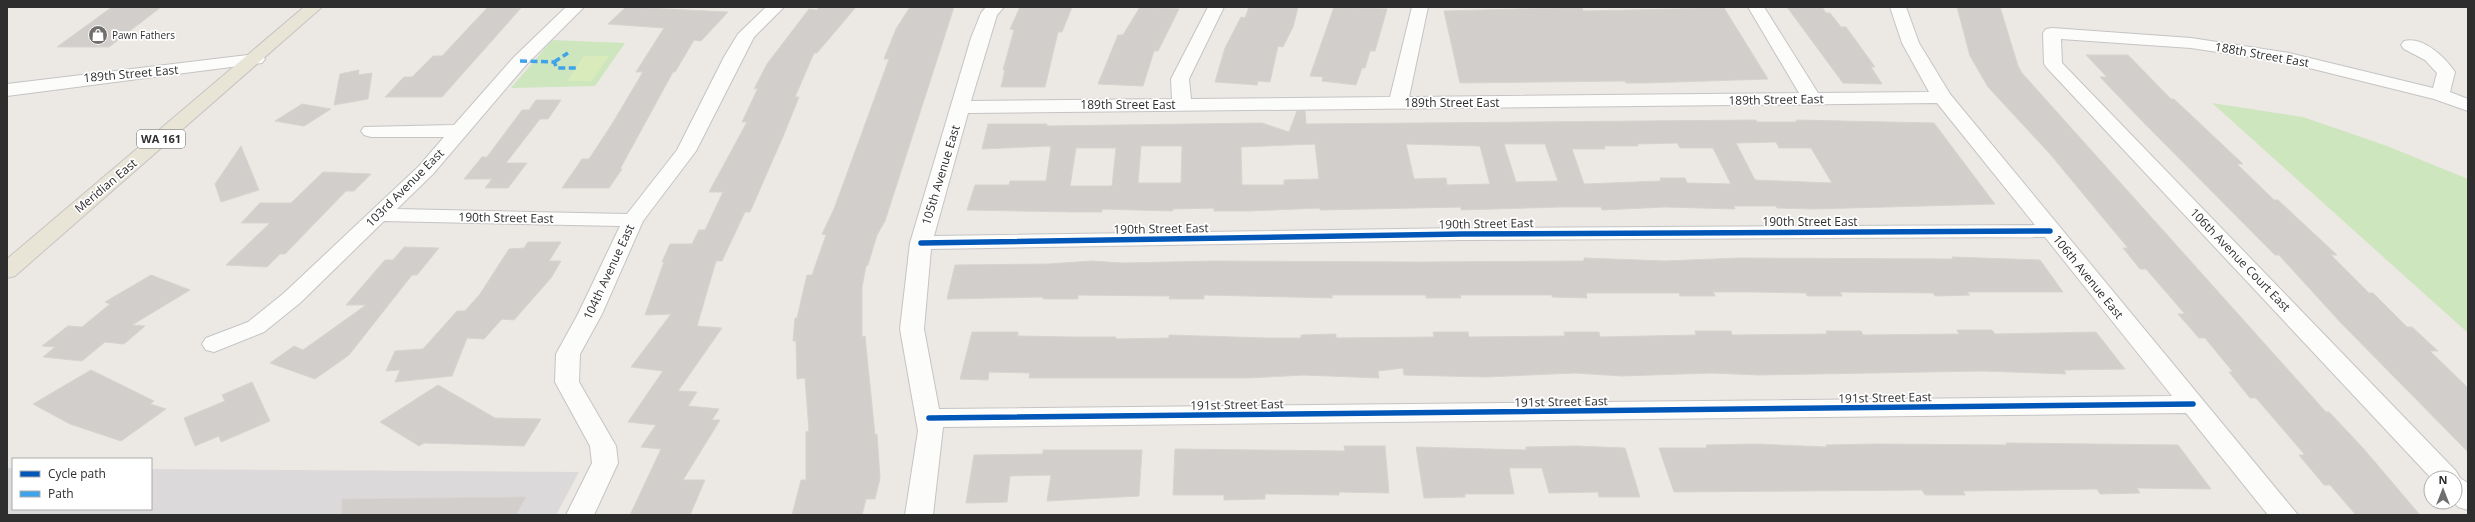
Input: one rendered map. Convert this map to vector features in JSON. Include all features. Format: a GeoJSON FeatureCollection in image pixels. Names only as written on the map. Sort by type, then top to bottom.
{"type":"FeatureCollection","features":[{"type":"Feature","properties":{"kind":"main road","name":"Meridian East"},"geometry":{"type":"LineString","coordinates":[[7,271],[256,59],[314,7]]}},
{"type":"Feature","properties":{"kind":"street","name":"103rd Avenue East"},"geometry":{"type":"LineString","coordinates":[[214,344],[256,327],[292,298],[426,170],[538,41],[576,7]]}},
{"type":"Feature","properties":{"kind":"street","name":"104th Avenue East"},"geometry":{"type":"LineString","coordinates":[[580,515],[605,463],[603,446],[567,382],[568,354],[590,314],[632,220],[686,151],[733,57],[748,34],[776,7]]}},
{"type":"Feature","properties":{"kind":"street","name":"105th Avenue East"},"geometry":{"type":"LineString","coordinates":[[919,515],[932,431],[912,329],[921,243],[989,13],[996,7]]}},
{"type":"Feature","properties":{"kind":"street"},"geometry":{"type":"LineString","coordinates":[[1182,105],[1180,79],[1216,7]]}},
{"type":"Feature","properties":{"kind":"street"},"geometry":{"type":"LineString","coordinates":[[1398,103],[1420,7]]}},
{"type":"Feature","properties":{"kind":"street"},"geometry":{"type":"LineString","coordinates":[[1756,7],[1813,100]]}},
{"type":"Feature","properties":{"kind":"street","name":"106th Avenue East"},"geometry":{"type":"LineString","coordinates":[[1898,7],[1903,28],[1912,49],[1942,97],[2284,515]]}},
{"type":"Feature","properties":{"kind":"street","name":"188th Street East"},"geometry":{"type":"LineString","coordinates":[[2052,33],[2191,43],[2288,58],[2440,95],[2468,105]]}},
{"type":"Feature","properties":{"kind":"street","name":"106th Avenue Court East"},"geometry":{"type":"LineString","coordinates":[[2052,33],[2053,64],[2439,470]]}},
{"type":"Feature","properties":{"kind":"street"},"geometry":{"type":"LineString","coordinates":[[2410,45],[2432,56],[2446,72],[2440,95]]}},
{"type":"Feature","properties":{"kind":"street","name":"189th Street East"},"geometry":{"type":"LineString","coordinates":[[7,90],[82,78],[171,71],[256,59]]}},
{"type":"Feature","properties":{"kind":"street","name":"189th Street East"},"geometry":{"type":"LineString","coordinates":[[962,107],[1813,100],[1942,97]]}},
{"type":"Feature","properties":{"kind":"street"},"geometry":{"type":"LineString","coordinates":[[370,131],[461,131]]}},
{"type":"Feature","properties":{"kind":"street","name":"190th Street East"},"geometry":{"type":"LineString","coordinates":[[379,215],[632,220]]}},
{"type":"Feature","properties":{"kind":"street","name":"190th Street East"},"geometry":{"type":"LineString","coordinates":[[921,243],[1470,234],[2050,230]]}},
{"type":"Feature","properties":{"kind":"street","name":"191st Street East"},"geometry":{"type":"LineString","coordinates":[[929,418],[2193,404]]}},
{"type":"Feature","properties":{"kind":"shaded area"},"geometry":{"type":"Polygon","coordinates":[[[7,468],[12,468],[12,510],[152,510],[152,469],[579,472],[556,515],[7,515],[7,468]]]}},
{"type":"Feature","properties":{"kind":"green space"},"geometry":{"type":"Polygon","coordinates":[[[552,40],[625,43],[595,86],[511,88],[552,40]]]}},
{"type":"Feature","properties":{"kind":"green space"},"geometry":{"type":"Polygon","coordinates":[[[584,56],[609,56],[592,81],[567,81],[584,56]]]}},
{"type":"Feature","properties":{"kind":"green space"},"geometry":{"type":"Polygon","coordinates":[[[2212,103],[2303,117],[2387,146],[2468,179],[2468,333],[2212,103]]]}},
{"type":"Feature","properties":{"kind":"building"},"geometry":{"type":"Polygon","coordinates":[[[112,7],[161,7],[109,47],[57,47],[112,7]]]}},
{"type":"Feature","properties":{"kind":"building"},"geometry":{"type":"Polygon","coordinates":[[[488,7],[521,8],[442,97],[385,97],[404,77],[412,77],[433,56],[442,56],[488,7]]]}},
{"type":"Feature","properties":{"kind":"building"},"geometry":{"type":"Polygon","coordinates":[[[626,7],[728,12],[701,41],[694,40],[675,72],[673,72],[620,169],[622,169],[609,188],[562,188],[582,159],[589,159],[612,124],[643,72],[636,72],[664,28],[608,24],[626,7]]]}},
{"type":"Feature","properties":{"kind":"building"},"geometry":{"type":"Polygon","coordinates":[[[819,7],[856,7],[817,53],[814,53],[795,97],[799,97],[750,212],[745,212],[722,261],[716,261],[697,326],[722,328],[678,391],[697,392],[688,406],[719,409],[712,420],[720,420],[683,480],[705,480],[690,515],[630,515],[661,449],[641,447],[656,425],[628,422],[663,371],[631,367],[671,314],[645,315],[664,262],[662,262],[670,244],[692,244],[699,230],[705,230],[723,192],[709,192],[747,122],[742,122],[758,88],[754,89],[767,64],[809,9],[817,10],[819,7]]]}},
{"type":"Feature","properties":{"kind":"building"},"geometry":{"type":"Polygon","coordinates":[[[910,7],[954,7],[885,221],[877,235],[868,265],[866,266],[862,287],[862,337],[865,336],[875,435],[877,434],[880,478],[875,499],[866,499],[862,515],[792,515],[801,480],[806,480],[806,432],[809,431],[805,378],[797,379],[796,341],[793,341],[795,318],[797,318],[807,275],[812,275],[826,235],[822,234],[834,209],[889,59],[884,59],[896,29],[910,7]]]}},
{"type":"Feature","properties":{"kind":"building"},"geometry":{"type":"Polygon","coordinates":[[[1020,7],[1072,7],[1062,32],[1058,32],[1045,87],[1001,87],[1005,70],[1003,70],[1014,30],[1010,29],[1020,7]]]}},
{"type":"Feature","properties":{"kind":"building"},"geometry":{"type":"Polygon","coordinates":[[[1140,7],[1179,9],[1158,51],[1154,51],[1143,86],[1098,84],[1118,35],[1123,35],[1140,7]]]}},
{"type":"Feature","properties":{"kind":"building"},"geometry":{"type":"Polygon","coordinates":[[[1249,7],[1298,7],[1293,27],[1283,47],[1278,46],[1270,82],[1258,81],[1257,85],[1215,82],[1225,48],[1241,17],[1245,18],[1249,7]]]}},
{"type":"Feature","properties":{"kind":"building"},"geometry":{"type":"Polygon","coordinates":[[[1334,7],[1387,9],[1375,51],[1370,51],[1365,68],[1362,68],[1356,85],[1322,81],[1323,77],[1310,76],[1334,7]]]}},
{"type":"Feature","properties":{"kind":"building"},"geometry":{"type":"Polygon","coordinates":[[[1787,7],[1822,7],[1826,13],[1830,13],[1841,27],[1846,27],[1875,67],[1871,67],[1882,84],[1843,83],[1787,7]]]}},
{"type":"Feature","properties":{"kind":"building"},"geometry":{"type":"Polygon","coordinates":[[[1957,7],[2000,7],[2018,66],[2022,73],[2326,412],[2329,412],[2363,448],[2420,515],[2356,515],[2330,485],[2324,485],[2299,455],[2305,455],[2256,398],[2250,398],[2229,372],[2233,372],[2205,338],[2199,338],[2178,314],[2185,314],[2146,269],[2140,269],[2123,248],[2128,248],[2050,154],[1988,87],[1970,56],[1957,7]]]}},
{"type":"Feature","properties":{"kind":"building"},"geometry":{"type":"Polygon","coordinates":[[[1582,8],[1583,11],[1724,8],[1768,79],[1645,83],[1626,83],[1625,81],[1460,83],[1444,11],[1582,8]]]}},
{"type":"Feature","properties":{"kind":"building"},"geometry":{"type":"Polygon","coordinates":[[[2086,55],[2128,55],[2171,99],[2174,99],[2243,164],[2237,164],[2274,200],[2278,200],[2337,255],[2331,255],[2369,293],[2373,293],[2407,327],[2412,327],[2438,351],[2430,351],[2468,388],[2468,452],[2340,322],[2279,255],[2275,255],[2143,122],[2100,77],[2107,77],[2086,55]]]}},
{"type":"Feature","properties":{"kind":"building"},"geometry":{"type":"Polygon","coordinates":[[[359,70],[358,75],[372,73],[368,99],[334,105],[340,74],[359,70]]]}},
{"type":"Feature","properties":{"kind":"building"},"geometry":{"type":"Polygon","coordinates":[[[536,100],[561,100],[548,119],[540,119],[506,163],[527,163],[508,188],[485,188],[492,179],[464,179],[482,157],[487,157],[522,110],[529,110],[536,100]]]}},
{"type":"Feature","properties":{"kind":"building"},"geometry":{"type":"Polygon","coordinates":[[[302,104],[331,109],[304,126],[275,121],[302,104]]]}},
{"type":"Feature","properties":{"kind":"building"},"geometry":{"type":"Polygon","coordinates":[[[1297,111],[1305,111],[1306,124],[1756,120],[1757,122],[1797,122],[1796,120],[1934,123],[1995,204],[1813,209],[1777,208],[1776,206],[1734,206],[1735,209],[1665,207],[1602,210],[1601,207],[1560,207],[1461,210],[1461,207],[1320,210],[1320,208],[1250,211],[1214,211],[1214,208],[1173,209],[1172,211],[1102,209],[1102,212],[967,210],[975,185],[1009,185],[1010,181],[1046,181],[1051,146],[982,149],[988,124],[1047,124],[1047,126],[1262,123],[1289,132],[1297,111]],[[1776,142],[1736,143],[1755,180],[1832,183],[1811,148],[1779,148],[1776,142]],[[1677,143],[1637,144],[1638,146],[1604,146],[1605,149],[1572,149],[1584,184],[1661,181],[1660,178],[1685,178],[1687,183],[1731,184],[1713,148],[1680,148],[1677,143]],[[1315,144],[1241,147],[1242,185],[1284,185],[1284,180],[1319,179],[1315,144]],[[1406,144],[1414,179],[1446,178],[1447,185],[1490,184],[1480,146],[1406,144]],[[1504,144],[1516,182],[1558,181],[1545,144],[1504,144]],[[1141,146],[1138,183],[1181,183],[1182,146],[1141,146]],[[1076,148],[1070,186],[1112,186],[1116,148],[1076,148]]]}},
{"type":"Feature","properties":{"kind":"building"},"geometry":{"type":"Polygon","coordinates":[[[241,146],[259,190],[221,202],[215,184],[241,146]]]}},
{"type":"Feature","properties":{"kind":"building"},"geometry":{"type":"Polygon","coordinates":[[[323,172],[371,174],[354,191],[346,191],[285,254],[280,254],[267,267],[226,265],[270,223],[241,223],[260,203],[291,203],[323,172]]]}},
{"type":"Feature","properties":{"kind":"building"},"geometry":{"type":"Polygon","coordinates":[[[528,242],[561,242],[549,261],[561,261],[551,278],[514,320],[502,319],[484,339],[467,338],[452,376],[395,382],[400,370],[386,371],[395,351],[423,349],[457,311],[465,311],[480,294],[509,249],[524,248],[528,242]]]}},
{"type":"Feature","properties":{"kind":"building"},"geometry":{"type":"Polygon","coordinates":[[[404,247],[439,248],[417,275],[412,275],[349,355],[315,379],[270,363],[294,346],[303,350],[366,305],[346,305],[385,260],[393,260],[404,247]]]}},
{"type":"Feature","properties":{"kind":"building"},"geometry":{"type":"Polygon","coordinates":[[[1952,257],[2040,260],[2063,292],[1967,292],[1970,295],[1935,296],[1933,293],[1840,292],[1842,296],[1807,296],[1806,293],[1713,292],[1715,296],[1680,296],[1679,293],[1586,293],[1587,298],[1552,297],[1552,295],[1460,295],[1461,298],[1426,298],[1426,295],[1332,295],[1332,298],[1204,295],[1204,299],[1169,299],[1170,296],[1078,295],[1078,299],[1043,299],[1043,297],[947,299],[955,265],[1048,264],[1091,261],[1124,263],[1213,261],[1584,261],[1584,258],[1665,261],[1739,258],[1953,259],[1952,257]]]}},
{"type":"Feature","properties":{"kind":"building"},"geometry":{"type":"Polygon","coordinates":[[[151,275],[190,290],[132,325],[145,326],[124,344],[105,342],[82,361],[43,357],[55,347],[42,346],[68,326],[82,327],[110,304],[105,302],[151,275]]]}},
{"type":"Feature","properties":{"kind":"building"},"geometry":{"type":"Polygon","coordinates":[[[1957,330],[1992,330],[1995,334],[2096,332],[2125,369],[2064,370],[2066,374],[1983,371],[1759,375],[1711,373],[1622,376],[1575,373],[1486,377],[1404,375],[1403,368],[1378,371],[1379,378],[1304,375],[1248,378],[1029,378],[1030,373],[989,372],[988,380],[960,379],[972,332],[1018,332],[1018,336],[1116,337],[1116,339],[1169,338],[1169,335],[1266,338],[1301,338],[1301,335],[1336,334],[1336,338],[1434,337],[1433,332],[1468,332],[1469,337],[1565,336],[1564,332],[1599,332],[1600,337],[1696,335],[1695,331],[1731,331],[1732,335],[1827,334],[1826,331],[1861,331],[1863,335],[1959,334],[1957,330]]]}},
{"type":"Feature","properties":{"kind":"building"},"geometry":{"type":"Polygon","coordinates":[[[91,370],[154,401],[150,404],[166,409],[121,441],[70,424],[33,404],[91,370]]]}},
{"type":"Feature","properties":{"kind":"building"},"geometry":{"type":"Polygon","coordinates":[[[252,382],[270,421],[221,442],[219,436],[195,446],[184,418],[225,401],[222,395],[252,382]]]}},
{"type":"Feature","properties":{"kind":"building"},"geometry":{"type":"Polygon","coordinates":[[[438,385],[495,418],[541,419],[524,446],[424,443],[419,446],[380,422],[438,385]]]}},
{"type":"Feature","properties":{"kind":"building"},"geometry":{"type":"Polygon","coordinates":[[[2006,443],[2178,445],[2211,489],[2137,488],[2140,493],[2100,494],[2097,489],[1963,491],[1965,495],[1925,495],[1922,490],[1674,492],[1659,448],[1707,448],[1706,445],[1756,444],[1827,447],[1826,445],[1877,444],[2007,445],[2006,443]]]}},
{"type":"Feature","properties":{"kind":"building"},"geometry":{"type":"Polygon","coordinates":[[[1344,446],[1385,446],[1389,493],[1339,492],[1339,495],[1265,494],[1265,499],[1224,500],[1224,495],[1173,495],[1175,449],[1345,451],[1344,446]]]}},
{"type":"Feature","properties":{"kind":"building"},"geometry":{"type":"Polygon","coordinates":[[[1576,446],[1625,448],[1640,497],[1599,497],[1598,492],[1549,493],[1542,468],[1509,468],[1514,494],[1465,494],[1465,497],[1424,498],[1416,447],[1526,450],[1526,447],[1576,446]]]}},
{"type":"Feature","properties":{"kind":"building"},"geometry":{"type":"Polygon","coordinates":[[[1043,450],[1142,450],[1139,496],[1047,501],[1051,475],[1010,476],[1007,502],[966,503],[974,455],[1043,454],[1043,450]]]}},
{"type":"Feature","properties":{"kind":"building"},"geometry":{"type":"Polygon","coordinates":[[[526,497],[516,515],[342,515],[342,499],[526,497]]]}},
{"type":"Feature","properties":{"kind":"marked path"},"geometry":{"type":"LineString","coordinates":[[554,62],[568,53]]}},
{"type":"Feature","properties":{"kind":"marked path"},"geometry":{"type":"LineString","coordinates":[[520,61],[554,62],[557,68],[576,68]]}},
{"type":"Feature","properties":{"kind":"cycle path"},"geometry":{"type":"LineString","coordinates":[[921,243],[1462,234],[2050,231]]}},
{"type":"Feature","properties":{"kind":"cycle path"},"geometry":{"type":"LineString","coordinates":[[929,418],[2193,404]]}},
{"type":"Feature","properties":{"kind":"place","name":"Pawn Fathers"},"geometry":{"type":"Point","coordinates":[98,35]}}]}
